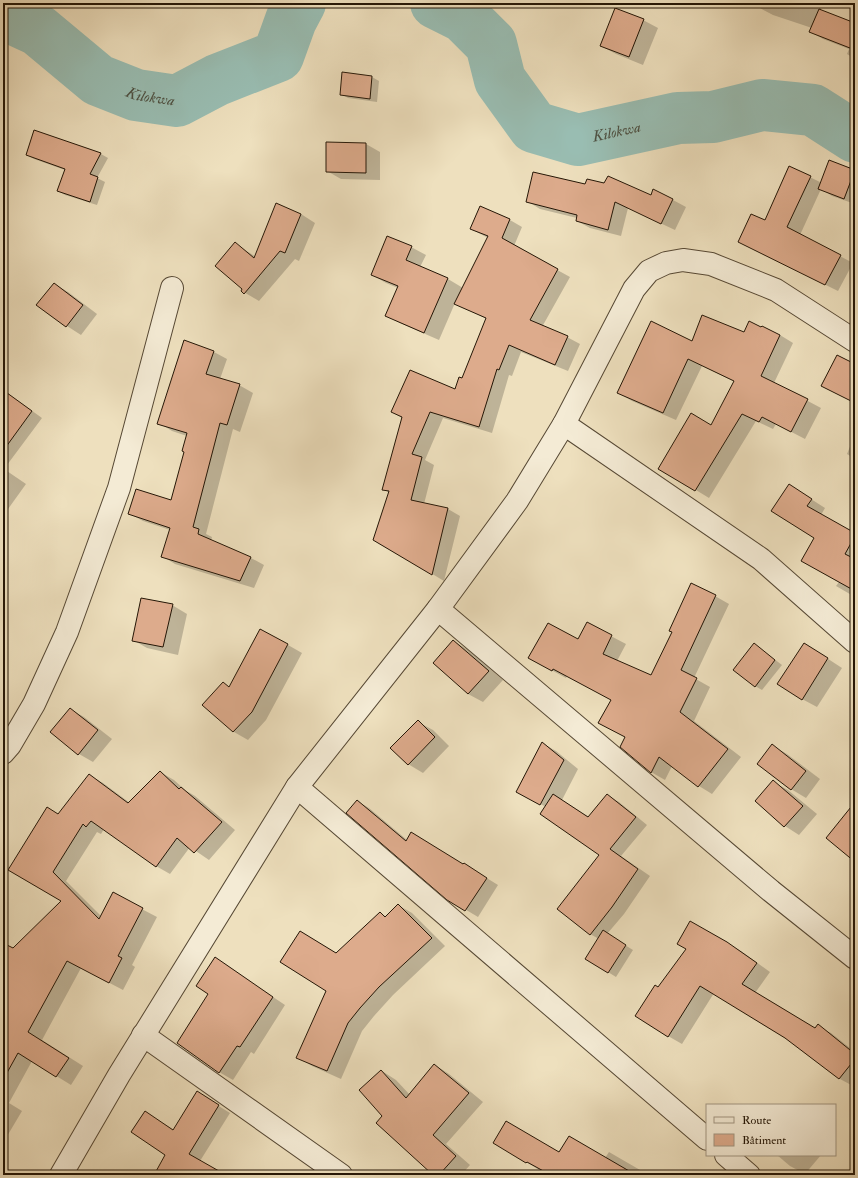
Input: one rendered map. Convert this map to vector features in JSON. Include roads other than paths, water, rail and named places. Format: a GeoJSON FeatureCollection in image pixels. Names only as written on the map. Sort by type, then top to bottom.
{"type":"FeatureCollection","features":[{"type":"Feature","properties":{"kind":"street"},"geometry":{"type":"LineString","coordinates":[[61,1175],[143,1035],[298,787],[438,609],[517,501],[564,424],[634,289],[649,271],[666,263],[683,260],[711,264],[776,290],[855,341]]}},
{"type":"Feature","properties":{"kind":"street"},"geometry":{"type":"LineString","coordinates":[[3,753],[10,745],[34,704],[67,632],[119,488],[172,288]]}},
{"type":"Feature","properties":{"kind":"street"},"geometry":{"type":"LineString","coordinates":[[564,424],[760,559],[855,642]]}},
{"type":"Feature","properties":{"kind":"street"},"geometry":{"type":"LineString","coordinates":[[438,609],[770,892],[855,958]]}},
{"type":"Feature","properties":{"kind":"street"},"geometry":{"type":"LineString","coordinates":[[298,787],[706,1137]]}},
{"type":"Feature","properties":{"kind":"street"},"geometry":{"type":"LineString","coordinates":[[143,1035],[341,1175]]}},
{"type":"Feature","properties":{"kind":"street"},"geometry":{"type":"LineString","coordinates":[[727,1156],[750,1175]]}},
{"type":"Feature","properties":{"kind":"waterway","name":"Kilokwa"},"geometry":{"type":"LineString","coordinates":[[3,14],[38,30],[98,80],[136,95],[177,101],[217,80],[278,56],[291,20],[300,3]]}},
{"type":"Feature","properties":{"kind":"waterway","name":"Kilokwa"},"geometry":{"type":"LineString","coordinates":[[436,3],[464,17],[491,44],[500,80],[534,127],[578,140],[678,118],[713,117],[762,105],[813,110],[855,137]]}}]}
